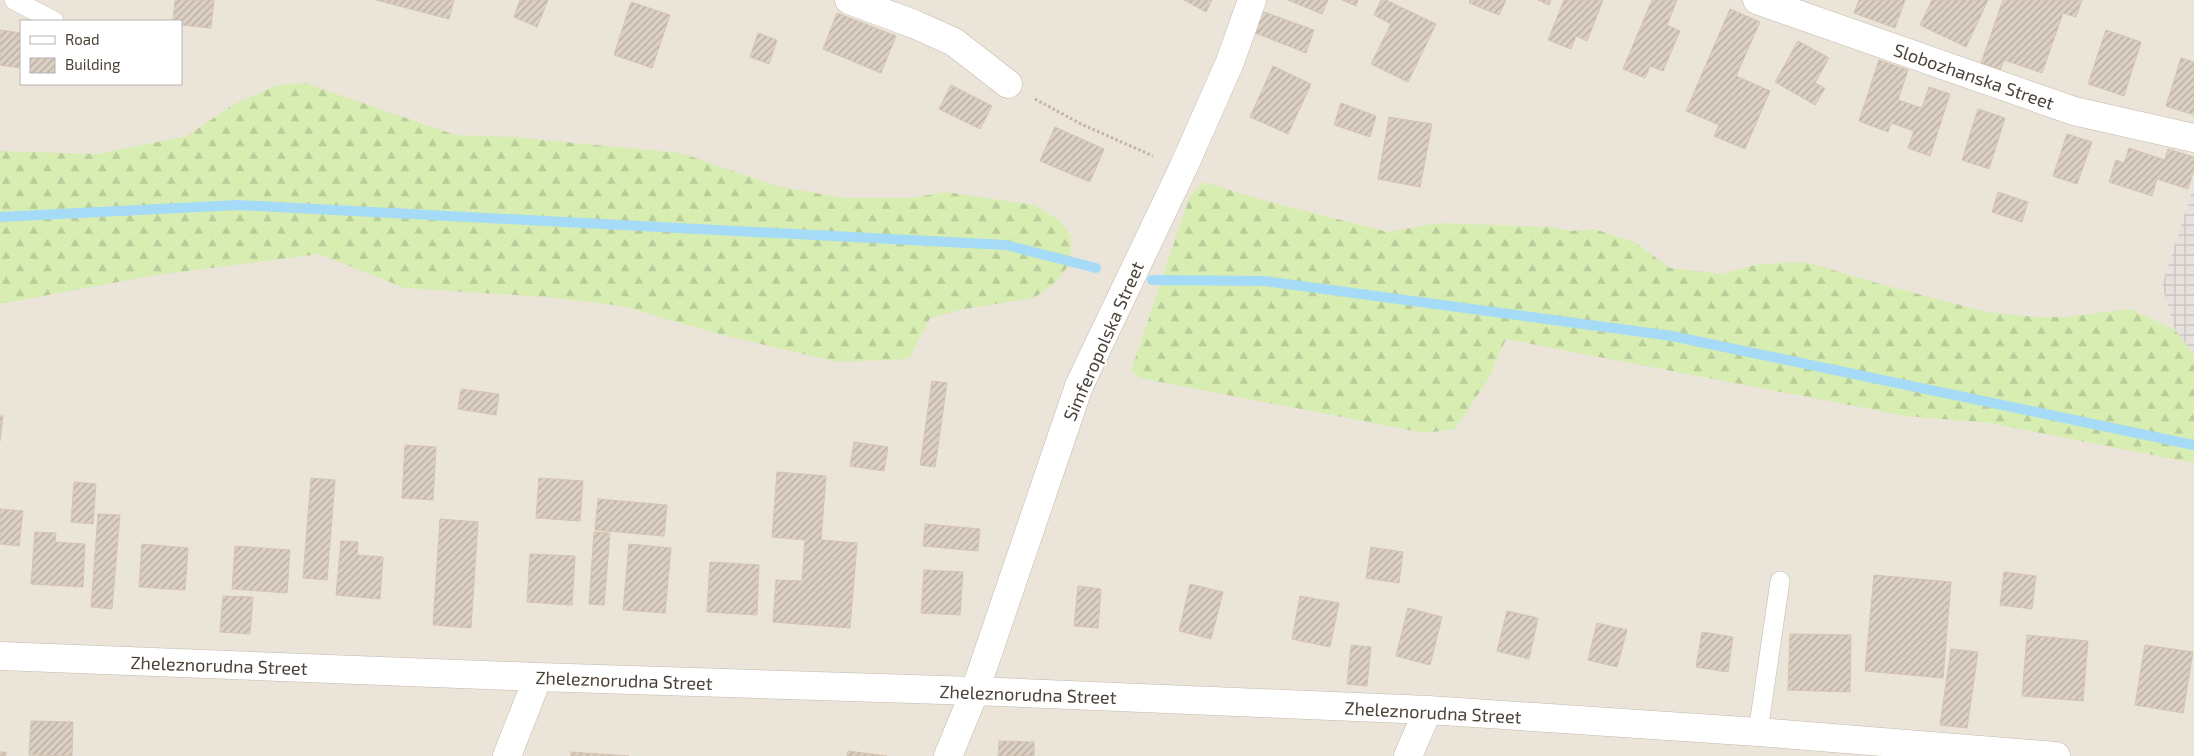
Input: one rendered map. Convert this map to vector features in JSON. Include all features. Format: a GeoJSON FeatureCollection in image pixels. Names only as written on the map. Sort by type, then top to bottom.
{"type":"FeatureCollection","features":[{"type":"Feature","properties":{"kind":"street"},"geometry":{"type":"LineString","coordinates":[[849,0],[914,24],[954,42],[1008,84]]}},
{"type":"Feature","properties":{"kind":"street","name":"Simferopolska Street"},"geometry":{"type":"LineString","coordinates":[[948,756],[975,691],[1079,386],[1184,166],[1230,62],[1252,0]]}},
{"type":"Feature","properties":{"kind":"street","name":"Slobozhanska Street"},"geometry":{"type":"LineString","coordinates":[[1757,0],[2074,111],[2194,138]]}},
{"type":"Feature","properties":{"kind":"street","name":"Zheleznorudna Street"},"geometry":{"type":"LineString","coordinates":[[0,656],[538,677],[975,691],[1428,710],[1758,732],[1849,748],[2056,756]]}},
{"type":"Feature","properties":{"kind":"street"},"geometry":{"type":"LineString","coordinates":[[507,756],[538,677]]}},
{"type":"Feature","properties":{"kind":"street"},"geometry":{"type":"LineString","coordinates":[[1408,756],[1428,710]]}},
{"type":"Feature","properties":{"kind":"lane"},"geometry":{"type":"LineString","coordinates":[[14,0],[52,20]]}},
{"type":"Feature","properties":{"kind":"lane"},"geometry":{"type":"LineString","coordinates":[[1758,732],[1780,581]]}},
{"type":"Feature","properties":{"kind":"path"},"geometry":{"type":"LineString","coordinates":[[1008,84],[1089,128],[1145,153],[1184,166]]}},
{"type":"Feature","properties":{"kind":"shaded area"},"geometry":{"type":"Polygon","coordinates":[[[0,0],[2194,0],[2194,185],[2162,285],[2175,330],[2194,355],[2194,756],[0,756],[0,0]]]}},
{"type":"Feature","properties":{"kind":"shaded area"},"geometry":{"type":"Polygon","coordinates":[[[2194,185],[2194,355],[2175,330],[2162,285],[2194,185]]]}},
{"type":"Feature","properties":{"kind":"green space"},"geometry":{"type":"Polygon","coordinates":[[[305,83],[455,135],[513,137],[681,153],[777,186],[843,198],[911,198],[946,192],[1035,205],[1060,221],[1071,236],[1070,263],[1058,280],[1034,298],[964,309],[930,318],[909,359],[837,362],[715,333],[623,306],[546,297],[405,288],[319,254],[150,276],[0,304],[0,151],[97,154],[187,136],[236,103],[278,85],[305,83]]]}},
{"type":"Feature","properties":{"kind":"green space"},"geometry":{"type":"Polygon","coordinates":[[[1203,182],[1270,202],[1388,232],[1439,223],[1552,227],[1571,231],[1594,229],[1636,243],[1670,268],[1720,274],[1760,264],[1806,262],[1880,284],[1987,312],[2036,317],[2066,317],[2130,309],[2175,330],[2194,355],[2194,463],[1990,423],[1906,416],[1506,339],[1489,378],[1455,429],[1425,433],[1140,378],[1131,371],[1190,196],[1203,182]]]}},
{"type":"Feature","properties":{"kind":"building"},"geometry":{"type":"Polygon","coordinates":[[[175,0],[214,0],[211,28],[182,25],[182,20],[173,20],[175,0]]]}},
{"type":"Feature","properties":{"kind":"building"},"geometry":{"type":"Polygon","coordinates":[[[376,0],[454,0],[449,19],[376,0]]]}},
{"type":"Feature","properties":{"kind":"building"},"geometry":{"type":"Polygon","coordinates":[[[520,0],[548,0],[537,27],[514,17],[520,0]]]}},
{"type":"Feature","properties":{"kind":"building"},"geometry":{"type":"Polygon","coordinates":[[[1184,0],[1212,0],[1206,12],[1184,0]]]}},
{"type":"Feature","properties":{"kind":"building"},"geometry":{"type":"Polygon","coordinates":[[[1288,0],[1328,0],[1322,14],[1288,0]]]}},
{"type":"Feature","properties":{"kind":"building"},"geometry":{"type":"Polygon","coordinates":[[[1342,0],[1358,0],[1356,6],[1342,0]]]}},
{"type":"Feature","properties":{"kind":"building"},"geometry":{"type":"Polygon","coordinates":[[[1381,0],[1386,0],[1436,24],[1408,82],[1371,64],[1391,24],[1374,15],[1381,0]]]}},
{"type":"Feature","properties":{"kind":"building"},"geometry":{"type":"Polygon","coordinates":[[[1470,0],[1506,0],[1499,15],[1469,3],[1470,0]]]}},
{"type":"Feature","properties":{"kind":"building"},"geometry":{"type":"Polygon","coordinates":[[[1538,0],[1551,0],[1549,5],[1538,0]]]}},
{"type":"Feature","properties":{"kind":"building"},"geometry":{"type":"Polygon","coordinates":[[[1564,0],[1603,0],[1587,41],[1576,36],[1571,49],[1548,40],[1564,0]]]}},
{"type":"Feature","properties":{"kind":"building"},"geometry":{"type":"Polygon","coordinates":[[[1652,0],[1677,0],[1667,25],[1680,31],[1663,71],[1650,66],[1645,78],[1623,69],[1652,0]]]}},
{"type":"Feature","properties":{"kind":"building"},"geometry":{"type":"Polygon","coordinates":[[[1859,0],[1905,0],[1895,28],[1854,13],[1859,0]]]}},
{"type":"Feature","properties":{"kind":"building"},"geometry":{"type":"Polygon","coordinates":[[[1932,0],[1988,0],[1966,47],[1920,25],[1932,0]]]}},
{"type":"Feature","properties":{"kind":"building"},"geometry":{"type":"Polygon","coordinates":[[[2003,0],[2082,0],[2076,17],[2063,13],[2042,73],[2004,60],[2000,70],[1981,63],[2003,0]]]}},
{"type":"Feature","properties":{"kind":"building"},"geometry":{"type":"Polygon","coordinates":[[[631,2],[670,15],[652,68],[614,55],[631,2]]]}},
{"type":"Feature","properties":{"kind":"building"},"geometry":{"type":"Polygon","coordinates":[[[1730,9],[1760,22],[1736,76],[1770,91],[1745,149],[1714,136],[1719,125],[1686,111],[1730,9]]]}},
{"type":"Feature","properties":{"kind":"building"},"geometry":{"type":"Polygon","coordinates":[[[1261,11],[1314,30],[1306,53],[1253,32],[1261,11]]]}},
{"type":"Feature","properties":{"kind":"building"},"geometry":{"type":"Polygon","coordinates":[[[837,13],[896,36],[881,73],[823,49],[837,13]]]}},
{"type":"Feature","properties":{"kind":"building"},"geometry":{"type":"Polygon","coordinates":[[[0,30],[20,33],[20,68],[0,65],[0,30]]]}},
{"type":"Feature","properties":{"kind":"building"},"geometry":{"type":"Polygon","coordinates":[[[2106,30],[2141,42],[2124,96],[2088,84],[2106,30]]]}},
{"type":"Feature","properties":{"kind":"building"},"geometry":{"type":"Polygon","coordinates":[[[758,33],[777,40],[769,64],[750,57],[758,33]]]}},
{"type":"Feature","properties":{"kind":"building"},"geometry":{"type":"Polygon","coordinates":[[[1798,41],[1829,58],[1815,83],[1825,88],[1815,105],[1775,82],[1798,41]]]}},
{"type":"Feature","properties":{"kind":"building"},"geometry":{"type":"Polygon","coordinates":[[[2181,58],[2194,62],[2194,115],[2166,106],[2181,58]]]}},
{"type":"Feature","properties":{"kind":"building"},"geometry":{"type":"Polygon","coordinates":[[[1879,60],[1908,70],[1898,100],[1922,108],[1929,87],[1950,94],[1930,156],[1908,148],[1914,131],[1891,123],[1888,132],[1859,121],[1879,60]]]}},
{"type":"Feature","properties":{"kind":"building"},"geometry":{"type":"Polygon","coordinates":[[[1273,66],[1311,84],[1288,134],[1250,117],[1273,66]]]}},
{"type":"Feature","properties":{"kind":"building"},"geometry":{"type":"Polygon","coordinates":[[[951,85],[992,106],[980,129],[939,109],[951,85]]]}},
{"type":"Feature","properties":{"kind":"building"},"geometry":{"type":"Polygon","coordinates":[[[1341,103],[1376,116],[1370,137],[1334,125],[1341,103]]]}},
{"type":"Feature","properties":{"kind":"building"},"geometry":{"type":"Polygon","coordinates":[[[1978,109],[2005,118],[1989,169],[1962,160],[1978,109]]]}},
{"type":"Feature","properties":{"kind":"building"},"geometry":{"type":"Polygon","coordinates":[[[1389,117],[1432,124],[1420,187],[1378,179],[1389,117]]]}},
{"type":"Feature","properties":{"kind":"building"},"geometry":{"type":"Polygon","coordinates":[[[1055,127],[1104,149],[1090,182],[1040,161],[1055,127]]]}},
{"type":"Feature","properties":{"kind":"building"},"geometry":{"type":"Polygon","coordinates":[[[2067,134],[2092,142],[2077,184],[2053,176],[2067,134]]]}},
{"type":"Feature","properties":{"kind":"building"},"geometry":{"type":"Polygon","coordinates":[[[2129,148],[2165,160],[2168,149],[2194,157],[2194,170],[2188,189],[2157,179],[2152,196],[2109,182],[2116,160],[2124,163],[2129,148]]]}},
{"type":"Feature","properties":{"kind":"building"},"geometry":{"type":"Polygon","coordinates":[[[1998,192],[2028,202],[2022,222],[1992,212],[1998,192]]]}},
{"type":"Feature","properties":{"kind":"building"},"geometry":{"type":"Polygon","coordinates":[[[932,381],[947,383],[935,467],[920,465],[932,381]]]}},
{"type":"Feature","properties":{"kind":"building"},"geometry":{"type":"Polygon","coordinates":[[[461,389],[499,394],[496,415],[458,409],[461,389]]]}},
{"type":"Feature","properties":{"kind":"building"},"geometry":{"type":"Polygon","coordinates":[[[0,416],[3,416],[0,441],[0,416]]]}},
{"type":"Feature","properties":{"kind":"building"},"geometry":{"type":"Polygon","coordinates":[[[854,442],[888,447],[884,471],[850,466],[854,442]]]}},
{"type":"Feature","properties":{"kind":"building"},"geometry":{"type":"Polygon","coordinates":[[[405,445],[436,447],[433,500],[402,498],[405,445]]]}},
{"type":"Feature","properties":{"kind":"building"},"geometry":{"type":"Polygon","coordinates":[[[777,472],[826,476],[821,540],[857,543],[850,628],[773,622],[776,580],[802,581],[805,540],[772,537],[777,472]]]}},
{"type":"Feature","properties":{"kind":"building"},"geometry":{"type":"Polygon","coordinates":[[[311,478],[335,480],[327,580],[303,578],[311,478]]]}},
{"type":"Feature","properties":{"kind":"building"},"geometry":{"type":"Polygon","coordinates":[[[539,478],[583,481],[580,521],[536,518],[539,478]]]}},
{"type":"Feature","properties":{"kind":"building"},"geometry":{"type":"Polygon","coordinates":[[[74,482],[96,484],[93,524],[71,522],[74,482]]]}},
{"type":"Feature","properties":{"kind":"building"},"geometry":{"type":"Polygon","coordinates":[[[598,499],[667,505],[664,536],[595,530],[598,499]]]}},
{"type":"Feature","properties":{"kind":"building"},"geometry":{"type":"Polygon","coordinates":[[[0,509],[23,511],[19,546],[0,544],[0,509]]]}},
{"type":"Feature","properties":{"kind":"building"},"geometry":{"type":"Polygon","coordinates":[[[98,514],[120,515],[112,609],[91,607],[98,514]]]}},
{"type":"Feature","properties":{"kind":"building"},"geometry":{"type":"Polygon","coordinates":[[[440,519],[478,522],[471,628],[433,625],[440,519]]]}},
{"type":"Feature","properties":{"kind":"building"},"geometry":{"type":"Polygon","coordinates":[[[925,524],[980,529],[978,551],[923,546],[925,524]]]}},
{"type":"Feature","properties":{"kind":"building"},"geometry":{"type":"Polygon","coordinates":[[[35,532],[56,533],[55,542],[85,544],[83,587],[31,584],[35,532]]]}},
{"type":"Feature","properties":{"kind":"building"},"geometry":{"type":"Polygon","coordinates":[[[594,532],[610,533],[604,605],[589,604],[594,532]]]}},
{"type":"Feature","properties":{"kind":"building"},"geometry":{"type":"Polygon","coordinates":[[[341,541],[358,542],[357,555],[383,557],[380,599],[336,595],[341,541]]]}},
{"type":"Feature","properties":{"kind":"building"},"geometry":{"type":"Polygon","coordinates":[[[142,544],[188,548],[185,590],[139,587],[142,544]]]}},
{"type":"Feature","properties":{"kind":"building"},"geometry":{"type":"Polygon","coordinates":[[[629,544],[671,548],[665,613],[623,610],[629,544]]]}},
{"type":"Feature","properties":{"kind":"building"},"geometry":{"type":"Polygon","coordinates":[[[235,546],[290,550],[287,593],[232,589],[235,546]]]}},
{"type":"Feature","properties":{"kind":"building"},"geometry":{"type":"Polygon","coordinates":[[[1371,547],[1403,552],[1399,583],[1366,578],[1371,547]]]}},
{"type":"Feature","properties":{"kind":"building"},"geometry":{"type":"Polygon","coordinates":[[[530,554],[575,556],[572,605],[527,602],[530,554]]]}},
{"type":"Feature","properties":{"kind":"building"},"geometry":{"type":"Polygon","coordinates":[[[710,562],[759,565],[757,615],[707,612],[710,562]]]}},
{"type":"Feature","properties":{"kind":"building"},"geometry":{"type":"Polygon","coordinates":[[[924,570],[963,572],[960,615],[921,613],[924,570]]]}},
{"type":"Feature","properties":{"kind":"building"},"geometry":{"type":"Polygon","coordinates":[[[2004,572],[2036,576],[2032,609],[2000,605],[2004,572]]]}},
{"type":"Feature","properties":{"kind":"building"},"geometry":{"type":"Polygon","coordinates":[[[1874,575],[1951,582],[1943,678],[1865,671],[1874,575]]]}},
{"type":"Feature","properties":{"kind":"building"},"geometry":{"type":"Polygon","coordinates":[[[1190,584],[1223,592],[1211,639],[1179,631],[1190,584]]]}},
{"type":"Feature","properties":{"kind":"building"},"geometry":{"type":"Polygon","coordinates":[[[1078,586],[1101,589],[1098,628],[1074,626],[1078,586]]]}},
{"type":"Feature","properties":{"kind":"building"},"geometry":{"type":"Polygon","coordinates":[[[223,596],[253,597],[250,634],[220,632],[223,596]]]}},
{"type":"Feature","properties":{"kind":"building"},"geometry":{"type":"Polygon","coordinates":[[[1300,596],[1339,603],[1330,647],[1292,639],[1300,596]]]}},
{"type":"Feature","properties":{"kind":"building"},"geometry":{"type":"Polygon","coordinates":[[[1408,608],[1442,617],[1430,665],[1396,656],[1408,608]]]}},
{"type":"Feature","properties":{"kind":"building"},"geometry":{"type":"Polygon","coordinates":[[[1507,611],[1538,618],[1529,659],[1497,651],[1507,611]]]}},
{"type":"Feature","properties":{"kind":"building"},"geometry":{"type":"Polygon","coordinates":[[[1597,623],[1627,630],[1617,667],[1588,660],[1597,623]]]}},
{"type":"Feature","properties":{"kind":"building"},"geometry":{"type":"Polygon","coordinates":[[[1702,632],[1733,637],[1728,672],[1696,667],[1702,632]]]}},
{"type":"Feature","properties":{"kind":"building"},"geometry":{"type":"Polygon","coordinates":[[[1790,634],[1851,635],[1850,692],[1788,690],[1790,634]]]}},
{"type":"Feature","properties":{"kind":"building"},"geometry":{"type":"Polygon","coordinates":[[[2027,635],[2088,641],[2083,701],[2022,696],[2027,635]]]}},
{"type":"Feature","properties":{"kind":"building"},"geometry":{"type":"Polygon","coordinates":[[[1351,645],[1371,647],[1367,686],[1347,684],[1351,645]]]}},
{"type":"Feature","properties":{"kind":"building"},"geometry":{"type":"Polygon","coordinates":[[[2145,645],[2193,652],[2183,713],[2135,705],[2145,645]]]}},
{"type":"Feature","properties":{"kind":"building"},"geometry":{"type":"Polygon","coordinates":[[[1951,649],[1978,652],[1967,728],[1940,725],[1951,649]]]}},
{"type":"Feature","properties":{"kind":"building"},"geometry":{"type":"Polygon","coordinates":[[[31,721],[73,722],[72,756],[29,755],[31,721]]]}},
{"type":"Feature","properties":{"kind":"building"},"geometry":{"type":"Polygon","coordinates":[[[999,741],[1034,742],[1034,756],[998,756],[999,741]]]}},
{"type":"Feature","properties":{"kind":"building"},"geometry":{"type":"Polygon","coordinates":[[[848,751],[887,756],[847,756],[848,751]]]}},
{"type":"Feature","properties":{"kind":"building"},"geometry":{"type":"Polygon","coordinates":[[[0,752],[6,752],[6,756],[0,756],[0,752]]]}},
{"type":"Feature","properties":{"kind":"building"},"geometry":{"type":"Polygon","coordinates":[[[571,752],[629,756],[571,756],[571,752]]]}},
{"type":"Feature","properties":{"kind":"waterway"},"geometry":{"type":"LineString","coordinates":[[0,217],[238,205],[1006,245],[1096,268]]}},
{"type":"Feature","properties":{"kind":"waterway"},"geometry":{"type":"LineString","coordinates":[[1152,280],[1265,281],[1672,336],[2194,445]]}}]}
